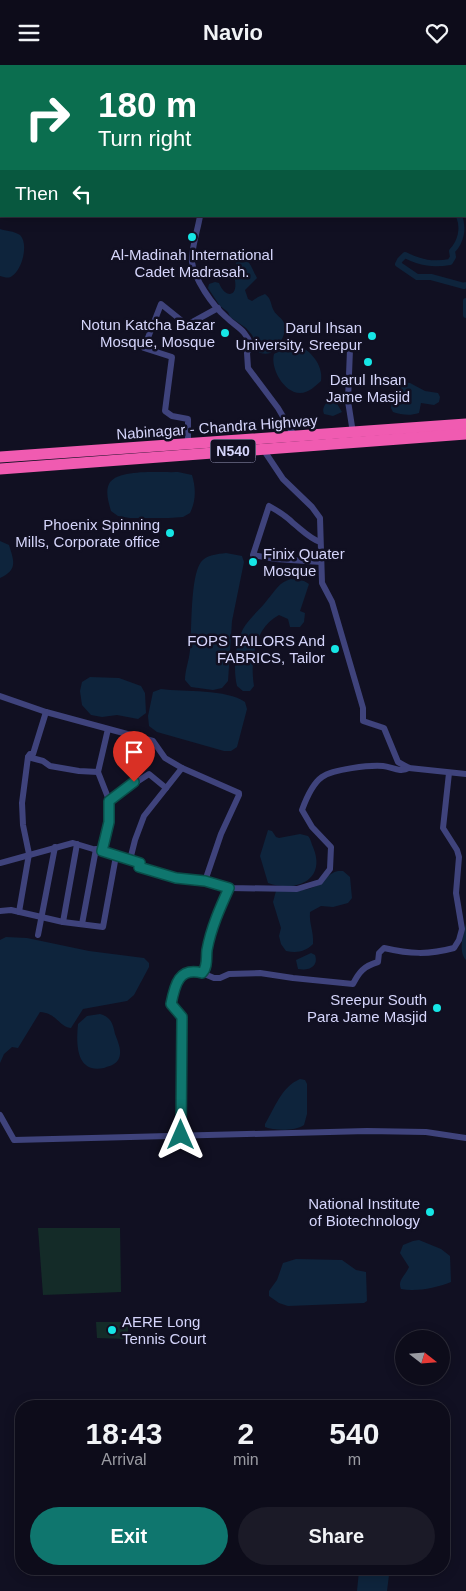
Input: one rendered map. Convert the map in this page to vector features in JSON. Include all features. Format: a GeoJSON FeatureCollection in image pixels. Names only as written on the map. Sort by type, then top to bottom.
{"type":"FeatureCollection","features":[{"type":"Feature","properties":{"kind":"highway","name":"Nabinagar - Chandra Highway"},"geometry":{"type":"LineString","coordinates":[[0,457],[466,424]]}},
{"type":"Feature","properties":{"kind":"highway","name":"Nabinagar - Chandra Highway"},"geometry":{"type":"LineString","coordinates":[[0,469],[466,434]]}},
{"type":"Feature","properties":{"kind":"street"},"geometry":{"type":"LineString","coordinates":[[200,217],[192,260],[194,273],[225,317],[248,335],[251,345],[247,353],[248,368],[278,408],[295,437]]}},
{"type":"Feature","properties":{"kind":"street"},"geometry":{"type":"LineString","coordinates":[[188,445],[188,419],[172,417],[165,411],[172,357],[144,348],[161,304],[188,325],[218,308]]}},
{"type":"Feature","properties":{"kind":"street"},"geometry":{"type":"LineString","coordinates":[[350,349],[348,401],[353,433]]}},
{"type":"Feature","properties":{"kind":"street"},"geometry":{"type":"LineString","coordinates":[[263,449],[283,479],[312,507],[320,518],[322,583],[332,602],[362,708],[363,721],[384,728],[398,762],[409,768],[466,774]]}},
{"type":"Feature","properties":{"kind":"street"},"geometry":{"type":"LineString","coordinates":[[320,541],[304,533],[286,517],[269,506],[253,555],[276,559],[321,562]]}},
{"type":"Feature","properties":{"kind":"street"},"geometry":{"type":"LineString","coordinates":[[0,696],[46,712],[153,741],[165,758],[182,768],[239,793],[221,834],[205,881]]}},
{"type":"Feature","properties":{"kind":"street"},"geometry":{"type":"LineString","coordinates":[[28,757],[30,754],[33,755],[46,712]]}},
{"type":"Feature","properties":{"kind":"street"},"geometry":{"type":"LineString","coordinates":[[82,924],[99,850],[109,822],[109,801],[98,772],[108,729]]}},
{"type":"Feature","properties":{"kind":"street"},"geometry":{"type":"LineString","coordinates":[[28,757],[43,761],[50,767],[98,772]]}},
{"type":"Feature","properties":{"kind":"street"},"geometry":{"type":"LineString","coordinates":[[19,912],[29,854],[23,825],[22,803],[28,757]]}},
{"type":"Feature","properties":{"kind":"street"},"geometry":{"type":"LineString","coordinates":[[0,863],[73,843],[140,863],[139,867],[176,878],[205,881],[229,888],[297,889],[320,882],[330,869],[331,847],[312,827],[302,810],[308,794],[322,777],[350,768],[383,766],[403,770],[409,768]]}},
{"type":"Feature","properties":{"kind":"street"},"geometry":{"type":"LineString","coordinates":[[130,860],[144,816],[182,768]]}},
{"type":"Feature","properties":{"kind":"street"},"geometry":{"type":"LineString","coordinates":[[181,1135],[182,1017],[171,1004],[173,992],[182,975],[192,970],[214,978],[236,973],[260,973],[293,979],[353,984],[360,970],[378,962],[380,953],[384,948],[403,953],[424,954],[454,948],[460,940],[462,929],[456,893],[457,850],[455,844],[443,828],[449,773]]}},
{"type":"Feature","properties":{"kind":"street"},"geometry":{"type":"LineString","coordinates":[[109,801],[149,774],[166,788]]}},
{"type":"Feature","properties":{"kind":"street"},"geometry":{"type":"LineString","coordinates":[[63,922],[77,844]]}},
{"type":"Feature","properties":{"kind":"street"},"geometry":{"type":"LineString","coordinates":[[38,935],[55,847]]}},
{"type":"Feature","properties":{"kind":"street"},"geometry":{"type":"LineString","coordinates":[[0,911],[11,910],[63,922],[103,927],[116,856]]}},
{"type":"Feature","properties":{"kind":"street"},"geometry":{"type":"LineString","coordinates":[[202,973],[205,970],[212,927],[229,888]]}},
{"type":"Feature","properties":{"kind":"street"},"geometry":{"type":"LineString","coordinates":[[0,1115],[14,1140],[367,1131],[426,1132],[466,1138]]}},
{"type":"Feature","properties":{"kind":"green space"},"geometry":{"type":"Polygon","coordinates":[[[38,1228],[120,1228],[121,1292],[43,1295],[38,1228]]]}},
{"type":"Feature","properties":{"kind":"green space","name":"AERE Long Tennis Court"},"geometry":{"type":"Polygon","coordinates":[[[96,1322],[128,1322],[128,1339],[97,1338],[96,1322]]]}},
{"type":"Feature","properties":{"kind":"water"},"geometry":{"type":"Polygon","coordinates":[[[0,229],[20,235],[23,239],[23,257],[16,273],[11,277],[0,276],[0,229]]]}},
{"type":"Feature","properties":{"kind":"water"},"geometry":{"type":"Polygon","coordinates":[[[237,256],[247,261],[257,278],[245,290],[248,299],[252,301],[265,294],[284,323],[285,331],[282,340],[270,353],[266,354],[255,350],[255,341],[252,335],[246,328],[230,317],[208,288],[209,284],[215,282],[219,283],[228,294],[233,292],[235,289],[234,276],[237,256]]]}},
{"type":"Feature","properties":{"kind":"water"},"geometry":{"type":"Polygon","coordinates":[[[293,344],[310,353],[320,369],[321,381],[312,389],[303,393],[294,392],[289,389],[280,379],[274,366],[274,354],[293,344]]]}},
{"type":"Feature","properties":{"kind":"water"},"geometry":{"type":"Polygon","coordinates":[[[403,382],[410,383],[425,391],[438,393],[440,397],[439,402],[434,405],[421,403],[419,413],[416,414],[406,415],[393,412],[391,408],[392,401],[402,396],[401,385],[403,382]]]}},
{"type":"Feature","properties":{"kind":"water"},"geometry":{"type":"Polygon","coordinates":[[[327,402],[336,402],[342,412],[333,416],[324,414],[323,409],[325,405],[327,402]]]}},
{"type":"Feature","properties":{"kind":"water"},"geometry":{"type":"Polygon","coordinates":[[[178,472],[192,475],[195,494],[190,513],[183,517],[130,518],[118,516],[111,511],[107,491],[109,484],[114,479],[130,473],[178,472]]]}},
{"type":"Feature","properties":{"kind":"water"},"geometry":{"type":"Polygon","coordinates":[[[0,541],[9,545],[13,565],[10,572],[0,578],[0,541]]]}},
{"type":"Feature","properties":{"kind":"water"},"geometry":{"type":"Polygon","coordinates":[[[226,553],[242,556],[244,562],[232,621],[228,681],[222,688],[213,690],[191,687],[185,680],[185,676],[190,650],[193,591],[197,569],[206,558],[226,553]]]}},
{"type":"Feature","properties":{"kind":"water"},"geometry":{"type":"Polygon","coordinates":[[[291,579],[304,581],[309,584],[300,611],[305,613],[304,622],[300,627],[290,627],[288,619],[279,615],[264,628],[259,637],[254,656],[254,686],[250,691],[243,691],[237,686],[235,665],[238,642],[243,629],[278,587],[283,582],[291,579]]]}},
{"type":"Feature","properties":{"kind":"water"},"geometry":{"type":"Polygon","coordinates":[[[90,677],[119,678],[141,686],[145,693],[146,713],[138,719],[117,715],[102,717],[91,715],[82,705],[80,691],[82,682],[90,677]]]}},
{"type":"Feature","properties":{"kind":"water"},"geometry":{"type":"Polygon","coordinates":[[[161,689],[217,693],[245,702],[247,709],[237,747],[231,751],[224,751],[157,732],[149,726],[148,716],[153,692],[161,689]]]}},
{"type":"Feature","properties":{"kind":"water"},"geometry":{"type":"Polygon","coordinates":[[[268,830],[272,831],[279,838],[300,834],[309,837],[316,858],[316,868],[312,876],[298,885],[279,886],[268,883],[260,856],[268,830]]]}},
{"type":"Feature","properties":{"kind":"water"},"geometry":{"type":"Polygon","coordinates":[[[338,871],[343,871],[350,877],[352,898],[348,903],[333,907],[321,906],[310,912],[313,944],[301,951],[286,951],[281,944],[279,936],[281,928],[273,902],[276,891],[296,891],[312,888],[338,871]]]}},
{"type":"Feature","properties":{"kind":"water"},"geometry":{"type":"Polygon","coordinates":[[[466,924],[466,960],[462,948],[466,924]]]}},
{"type":"Feature","properties":{"kind":"water"},"geometry":{"type":"Polygon","coordinates":[[[6,937],[27,938],[89,951],[144,958],[149,963],[149,967],[134,995],[127,1001],[83,1009],[71,1028],[63,1025],[54,1017],[40,1012],[18,1048],[12,1047],[4,1054],[0,1063],[0,940],[6,937]]]}},
{"type":"Feature","properties":{"kind":"water"},"geometry":{"type":"Polygon","coordinates":[[[311,953],[315,955],[316,959],[314,965],[309,969],[298,969],[296,960],[311,953]]]}},
{"type":"Feature","properties":{"kind":"water"},"geometry":{"type":"Polygon","coordinates":[[[100,1014],[107,1017],[112,1024],[120,1047],[120,1054],[114,1064],[95,1069],[83,1062],[80,1056],[77,1040],[78,1024],[87,1016],[100,1014]]]}},
{"type":"Feature","properties":{"kind":"water"},"geometry":{"type":"Polygon","coordinates":[[[300,1079],[305,1080],[307,1084],[307,1114],[304,1125],[285,1130],[265,1127],[283,1093],[300,1079]]]}},
{"type":"Feature","properties":{"kind":"water"},"geometry":{"type":"Polygon","coordinates":[[[419,1240],[441,1249],[450,1256],[451,1282],[426,1289],[401,1289],[401,1280],[409,1267],[400,1253],[403,1245],[419,1240]]]}},
{"type":"Feature","properties":{"kind":"water"},"geometry":{"type":"Polygon","coordinates":[[[296,1259],[342,1260],[356,1270],[366,1272],[367,1301],[364,1303],[288,1306],[279,1303],[269,1296],[269,1291],[277,1280],[283,1263],[296,1259]]]}},
{"type":"Feature","properties":{"kind":"water"},"geometry":{"type":"Polygon","coordinates":[[[359,1575],[389,1575],[387,1591],[357,1591],[359,1575]]]}},
{"type":"Feature","properties":{"kind":"waterway"},"geometry":{"type":"LineString","coordinates":[[459,217],[461,235],[452,251],[453,257],[450,262],[427,263],[405,255],[398,264],[417,277],[431,277],[466,285]]}},
{"type":"Feature","properties":{"kind":"waterway"},"geometry":{"type":"LineString","coordinates":[[466,301],[466,315]]}},
{"type":"Feature","properties":{"kind":"place","name":"Al-Madinah International Cadet Madrasah."},"geometry":{"type":"Point","coordinates":[192,237]}},
{"type":"Feature","properties":{"kind":"place","name":"Notun Katcha Bazar Mosque, Mosque"},"geometry":{"type":"Point","coordinates":[225,333]}},
{"type":"Feature","properties":{"kind":"place","name":"Darul Ihsan University, Sreepur"},"geometry":{"type":"Point","coordinates":[372,336]}},
{"type":"Feature","properties":{"kind":"place","name":"Darul Ihsan Jame Masjid"},"geometry":{"type":"Point","coordinates":[368,362]}},
{"type":"Feature","properties":{"kind":"place","name":"Phoenix Spinning Mills, Corporate office"},"geometry":{"type":"Point","coordinates":[170,533]}},
{"type":"Feature","properties":{"kind":"place","name":"Finix Quater Mosque"},"geometry":{"type":"Point","coordinates":[253,562]}},
{"type":"Feature","properties":{"kind":"place","name":"FOPS TAILORS And FABRICS, Tailor"},"geometry":{"type":"Point","coordinates":[335,649]}},
{"type":"Feature","properties":{"kind":"place","name":"Sreepur South Para Jame Masjid"},"geometry":{"type":"Point","coordinates":[437,1008]}},
{"type":"Feature","properties":{"kind":"place","name":"National Institute of Biotechnology"},"geometry":{"type":"Point","coordinates":[430,1212]}},
{"type":"Feature","properties":{"kind":"place","name":"AERE Long Tennis Court"},"geometry":{"type":"Point","coordinates":[112,1330]}},
{"type":"Feature","properties":{"kind":"route"},"geometry":{"type":"LineString","coordinates":[[134,782],[109,801],[109,822],[102,851],[140,863],[139,867],[153,872],[176,878],[205,881],[229,888],[212,927],[205,970],[202,973],[192,970],[182,975],[173,992],[171,1004],[182,1017],[181,1135]]}}]}
